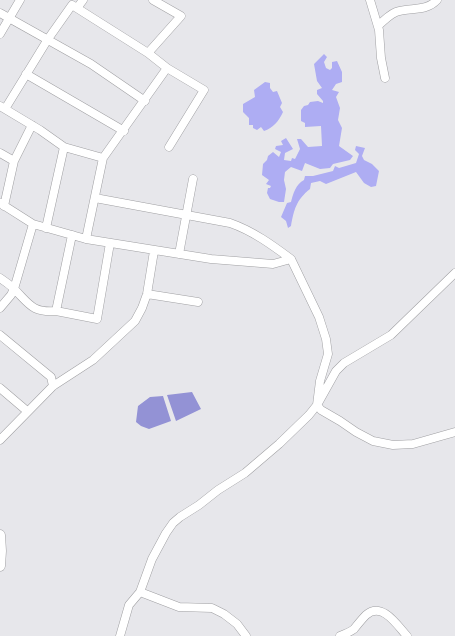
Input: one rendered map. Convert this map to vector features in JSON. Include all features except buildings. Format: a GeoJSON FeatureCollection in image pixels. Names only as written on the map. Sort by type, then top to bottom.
{"type":"FeatureCollection","features":[{"type":"Feature","properties":{"kind":"main road"},"geometry":{"type":"LineString","coordinates":[[0,535],[0,566]]}},
{"type":"Feature","properties":{"kind":"street"},"geometry":{"type":"LineString","coordinates":[[0,34],[20,0]]}},
{"type":"Feature","properties":{"kind":"street"},"geometry":{"type":"LineString","coordinates":[[64,0],[148,53],[167,68],[204,90],[169,147]]}},
{"type":"Feature","properties":{"kind":"street"},"geometry":{"type":"LineString","coordinates":[[83,0],[75,6],[48,39],[3,108],[32,125],[64,147],[103,158]]}},
{"type":"Feature","properties":{"kind":"street"},"geometry":{"type":"LineString","coordinates":[[148,53],[181,16],[153,0]]}},
{"type":"Feature","properties":{"kind":"street"},"geometry":{"type":"LineString","coordinates":[[370,0],[378,26],[381,58],[385,78]]}},
{"type":"Feature","properties":{"kind":"street"},"geometry":{"type":"LineString","coordinates":[[378,26],[390,15],[396,12],[426,7],[437,0]]}},
{"type":"Feature","properties":{"kind":"street"},"geometry":{"type":"LineString","coordinates":[[0,13],[91,64],[145,101]]}},
{"type":"Feature","properties":{"kind":"street"},"geometry":{"type":"LineString","coordinates":[[86,238],[103,158],[124,131],[167,68]]}},
{"type":"Feature","properties":{"kind":"street"},"geometry":{"type":"LineString","coordinates":[[26,74],[124,131]]}},
{"type":"Feature","properties":{"kind":"street"},"geometry":{"type":"LineString","coordinates":[[32,125],[14,161],[2,205],[33,224],[72,235],[110,243],[211,259],[273,264],[291,259]]}},
{"type":"Feature","properties":{"kind":"street"},"geometry":{"type":"LineString","coordinates":[[46,228],[64,147]]}},
{"type":"Feature","properties":{"kind":"street"},"geometry":{"type":"LineString","coordinates":[[0,153],[14,161]]}},
{"type":"Feature","properties":{"kind":"street"},"geometry":{"type":"LineString","coordinates":[[179,254],[193,179]]}},
{"type":"Feature","properties":{"kind":"street"},"geometry":{"type":"LineString","coordinates":[[95,198],[230,223],[244,228],[269,242],[291,259],[320,317],[326,339],[328,354],[320,381],[317,405],[321,410],[356,432],[373,440],[393,445],[413,444],[455,432]]}},
{"type":"Feature","properties":{"kind":"street"},"geometry":{"type":"LineString","coordinates":[[0,308],[14,289],[33,224]]}},
{"type":"Feature","properties":{"kind":"street"},"geometry":{"type":"LineString","coordinates":[[56,311],[72,235]]}},
{"type":"Feature","properties":{"kind":"street"},"geometry":{"type":"LineString","coordinates":[[0,278],[14,289],[31,307],[46,312],[56,311],[97,319],[110,243]]}},
{"type":"Feature","properties":{"kind":"street"},"geometry":{"type":"LineString","coordinates":[[0,438],[53,386],[93,360],[135,322],[147,294],[154,250]]}},
{"type":"Feature","properties":{"kind":"street"},"geometry":{"type":"LineString","coordinates":[[120,636],[129,605],[140,592],[152,559],[166,533],[180,517],[258,463],[317,405],[336,371],[344,363],[391,335],[455,273]]}},
{"type":"Feature","properties":{"kind":"street"},"geometry":{"type":"LineString","coordinates":[[147,294],[198,302]]}},
{"type":"Feature","properties":{"kind":"street"},"geometry":{"type":"LineString","coordinates":[[0,335],[51,378],[53,386]]}},
{"type":"Feature","properties":{"kind":"street"},"geometry":{"type":"LineString","coordinates":[[0,388],[27,411]]}},
{"type":"Feature","properties":{"kind":"street"},"geometry":{"type":"LineString","coordinates":[[140,592],[179,607],[212,608],[238,624],[246,636]]}},
{"type":"Feature","properties":{"kind":"street"},"geometry":{"type":"LineString","coordinates":[[340,636],[353,630],[365,615],[377,610],[382,611],[407,636]]}},
{"type":"Feature","properties":{"kind":"shaded area"},"geometry":{"type":"Polygon","coordinates":[[[324,54],[327,57],[324,62],[326,68],[330,70],[332,68],[332,62],[337,61],[342,72],[342,82],[336,84],[332,90],[339,92],[336,97],[340,108],[338,120],[342,128],[339,146],[353,156],[350,160],[333,164],[330,168],[320,169],[305,163],[302,171],[291,167],[285,172],[284,180],[286,189],[284,202],[270,199],[267,193],[268,188],[271,186],[266,184],[269,180],[262,175],[263,164],[267,160],[268,156],[273,152],[279,157],[281,152],[275,149],[276,146],[283,145],[281,141],[286,138],[293,149],[285,153],[284,160],[291,161],[292,158],[295,159],[300,149],[297,139],[301,139],[308,147],[322,146],[321,126],[305,127],[305,123],[301,121],[301,110],[310,102],[318,101],[323,103],[317,94],[317,90],[322,88],[317,81],[314,64],[324,54]]]}},
{"type":"Feature","properties":{"kind":"shaded area"},"geometry":{"type":"Polygon","coordinates":[[[265,82],[270,83],[270,88],[273,92],[277,91],[282,103],[280,107],[283,112],[275,124],[264,131],[261,127],[257,130],[253,128],[253,125],[249,125],[249,118],[243,112],[243,104],[255,97],[254,90],[265,82]]]}},
{"type":"Feature","properties":{"kind":"shaded area"},"geometry":{"type":"Polygon","coordinates":[[[356,146],[365,148],[362,156],[364,160],[372,164],[379,171],[376,186],[371,187],[364,183],[356,172],[326,184],[320,181],[311,183],[310,189],[305,193],[296,206],[291,226],[288,228],[286,221],[281,217],[287,203],[291,202],[295,190],[304,180],[305,176],[313,176],[333,171],[335,166],[339,168],[356,163],[359,154],[355,150],[356,146]]]}},
{"type":"Feature","properties":{"kind":"shaded area"},"geometry":{"type":"Polygon","coordinates":[[[192,392],[201,409],[176,421],[167,395],[192,392]]]}},
{"type":"Feature","properties":{"kind":"shaded area"},"geometry":{"type":"Polygon","coordinates":[[[163,396],[171,421],[149,429],[136,422],[138,406],[150,397],[163,396]]]}}]}
